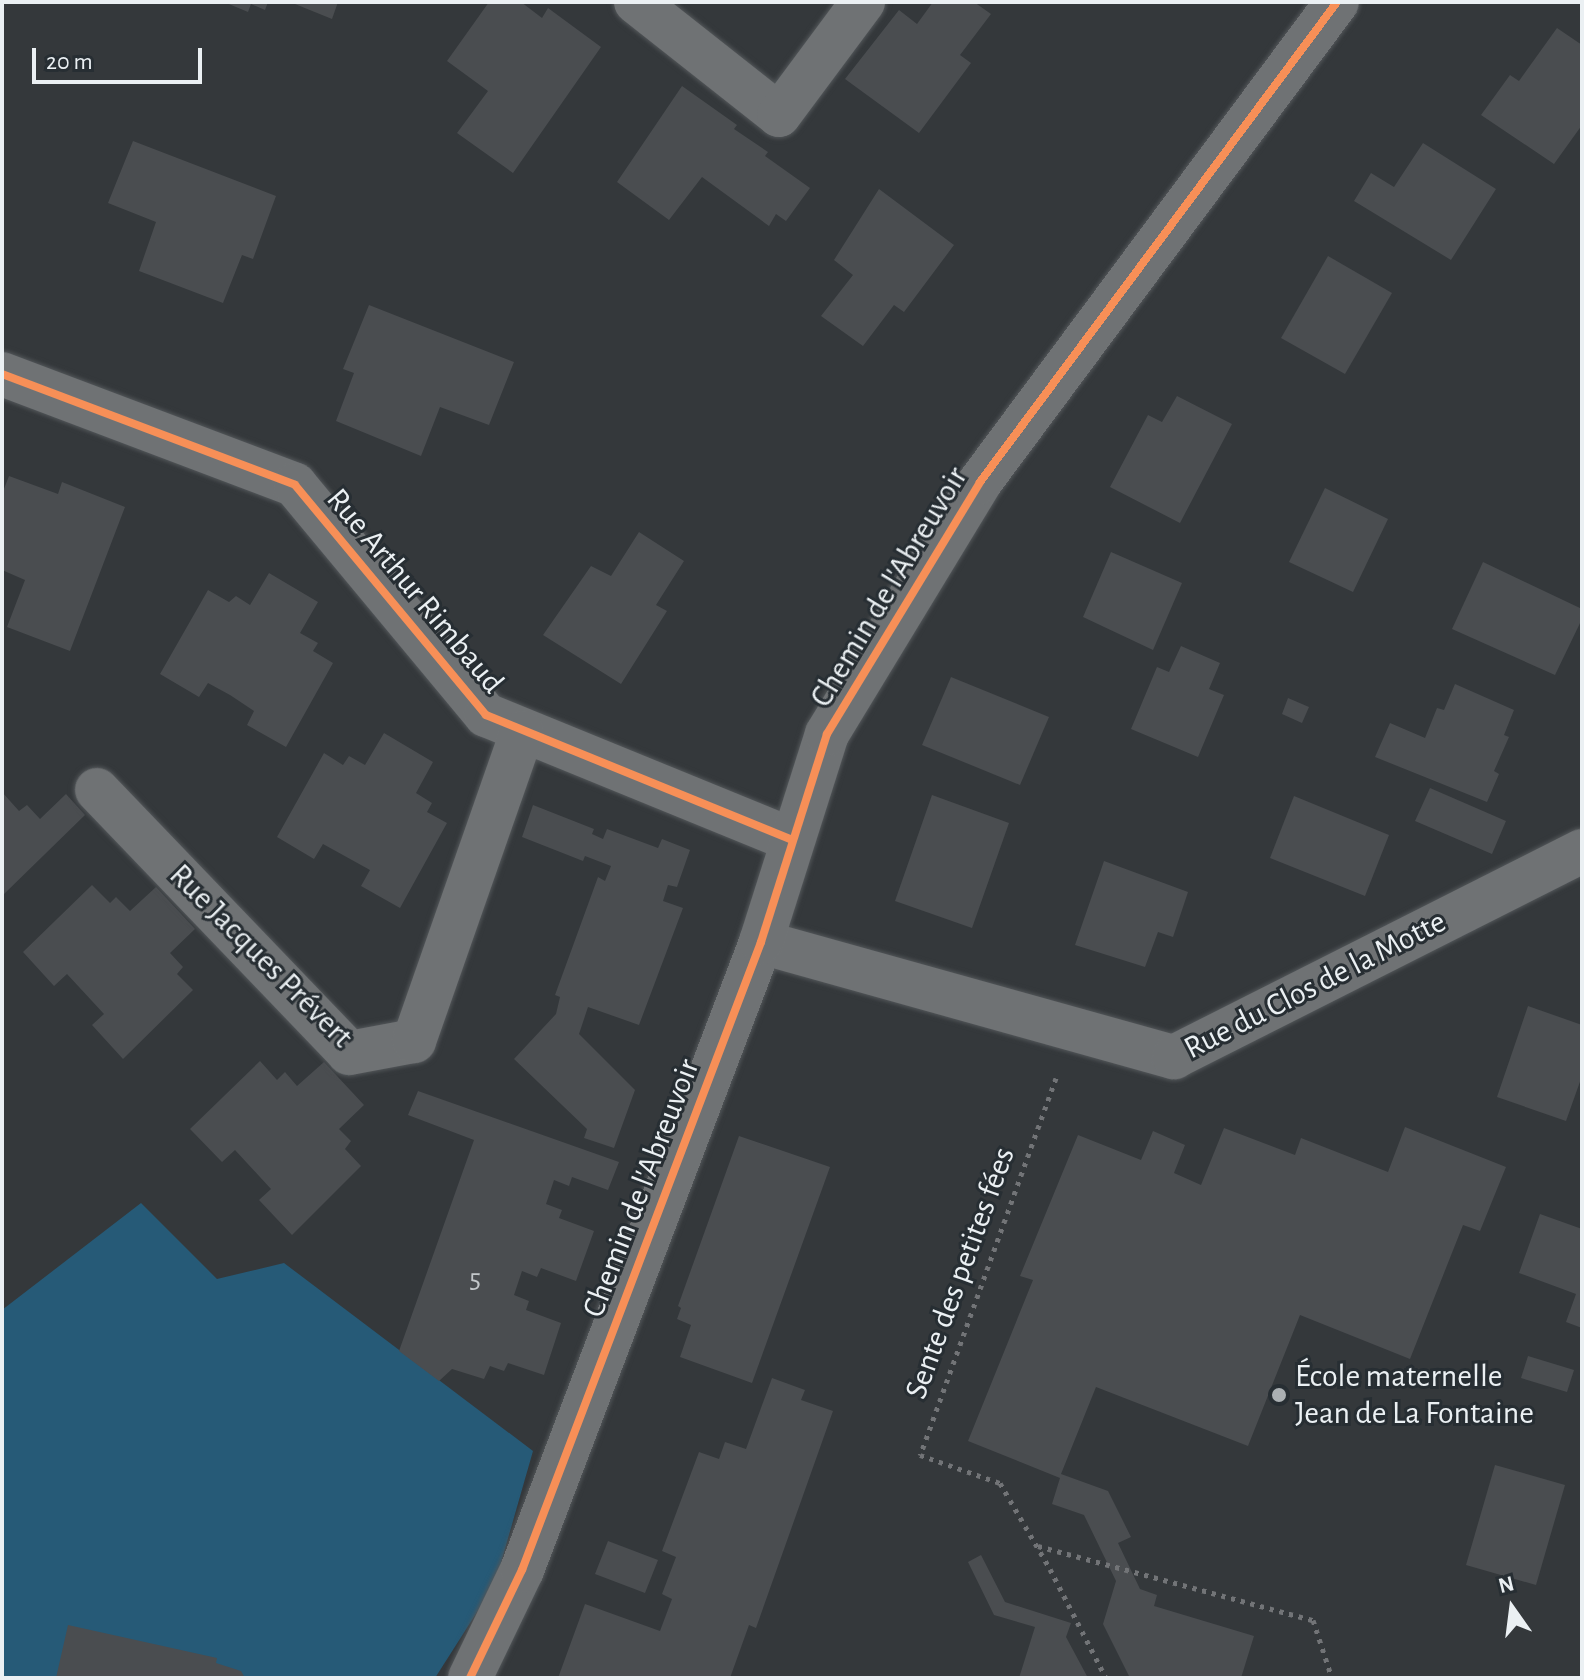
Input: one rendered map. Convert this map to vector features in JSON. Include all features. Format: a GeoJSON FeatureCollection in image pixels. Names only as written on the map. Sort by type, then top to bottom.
{"type":"FeatureCollection","features":[{"type":"Feature","properties":{"kind":"street"},"geometry":{"type":"LineString","coordinates":[[636,2],[779,115],[863,2]]}},
{"type":"Feature","properties":{"kind":"street","name":"Chemin de l'Abreuvoir"},"geometry":{"type":"LineString","coordinates":[[470,1678],[522,1570],[761,942],[827,734],[980,482],[1337,2]]}},
{"type":"Feature","properties":{"kind":"street","name":"Rue Arthur Rimbaud"},"geometry":{"type":"LineString","coordinates":[[2,374],[295,485],[486,715],[793,840]]}},
{"type":"Feature","properties":{"kind":"street","name":"Rue Jacques Prévert"},"geometry":{"type":"LineString","coordinates":[[97,790],[349,1053],[414,1041],[522,732]]}},
{"type":"Feature","properties":{"kind":"street","name":"Rue du Clos de la Motte"},"geometry":{"type":"LineString","coordinates":[[761,942],[1174,1057],[1582,851]]}},
{"type":"Feature","properties":{"kind":"path"},"geometry":{"type":"LineString","coordinates":[[1038,1546],[1106,1678]]}},
{"type":"Feature","properties":{"kind":"path"},"geometry":{"type":"LineString","coordinates":[[1038,1546],[1313,1620],[1332,1678]]}},
{"type":"Feature","properties":{"kind":"shaded area"},"geometry":{"type":"Polygon","coordinates":[[[141,1203],[217,1279],[284,1263],[533,1451],[495,1584],[435,1678],[2,1678],[2,1310],[141,1203]]]}},
{"type":"Feature","properties":{"kind":"building"},"geometry":{"type":"Polygon","coordinates":[[[224,2],[268,2],[265,10],[251,4],[248,12],[224,2]]]}},
{"type":"Feature","properties":{"kind":"building"},"geometry":{"type":"Polygon","coordinates":[[[290,2],[338,2],[332,19],[290,2]]]}},
{"type":"Feature","properties":{"kind":"building"},"geometry":{"type":"Polygon","coordinates":[[[489,2],[521,2],[542,18],[548,8],[601,47],[513,173],[457,133],[488,91],[447,61],[489,2]]]}},
{"type":"Feature","properties":{"kind":"building"},"geometry":{"type":"Polygon","coordinates":[[[933,2],[974,2],[991,14],[960,55],[971,63],[919,133],[845,79],[899,10],[917,24],[933,2]]]}},
{"type":"Feature","properties":{"kind":"building"},"geometry":{"type":"Polygon","coordinates":[[[1557,28],[1582,45],[1582,125],[1554,164],[1481,115],[1510,75],[1519,81],[1557,28]]]}},
{"type":"Feature","properties":{"kind":"building"},"geometry":{"type":"Polygon","coordinates":[[[682,86],[737,125],[734,129],[768,152],[765,156],[810,188],[786,221],[776,214],[769,226],[702,177],[669,220],[617,182],[682,86]]]}},
{"type":"Feature","properties":{"kind":"building"},"geometry":{"type":"Polygon","coordinates":[[[133,141],[276,196],[253,259],[242,255],[223,303],[139,271],[156,222],[108,203],[133,141]]]}},
{"type":"Feature","properties":{"kind":"building"},"geometry":{"type":"Polygon","coordinates":[[[1423,143],[1496,189],[1451,260],[1354,201],[1371,173],[1394,187],[1423,143]]]}},
{"type":"Feature","properties":{"kind":"building"},"geometry":{"type":"Polygon","coordinates":[[[879,189],[954,245],[904,312],[894,305],[863,346],[821,316],[853,275],[834,260],[879,189]]]}},
{"type":"Feature","properties":{"kind":"building"},"geometry":{"type":"Polygon","coordinates":[[[1328,256],[1392,293],[1345,374],[1281,338],[1328,256]]]}},
{"type":"Feature","properties":{"kind":"building"},"geometry":{"type":"Polygon","coordinates":[[[369,305],[514,362],[489,425],[440,407],[421,456],[336,421],[354,373],[343,369],[369,305]]]}},
{"type":"Feature","properties":{"kind":"building"},"geometry":{"type":"Polygon","coordinates":[[[1177,396],[1232,424],[1180,523],[1110,487],[1148,415],[1162,422],[1177,396]]]}},
{"type":"Feature","properties":{"kind":"building"},"geometry":{"type":"Polygon","coordinates":[[[9,476],[58,494],[62,482],[125,507],[70,651],[7,627],[25,580],[2,570],[2,494],[9,476]]]}},
{"type":"Feature","properties":{"kind":"building"},"geometry":{"type":"Polygon","coordinates":[[[1325,488],[1388,519],[1353,592],[1289,562],[1325,488]]]}},
{"type":"Feature","properties":{"kind":"building"},"geometry":{"type":"Polygon","coordinates":[[[639,532],[684,561],[656,605],[667,611],[621,684],[543,635],[591,566],[611,576],[639,532]]]}},
{"type":"Feature","properties":{"kind":"building"},"geometry":{"type":"Polygon","coordinates":[[[1111,552],[1182,583],[1153,650],[1083,617],[1111,552]]]}},
{"type":"Feature","properties":{"kind":"building"},"geometry":{"type":"Polygon","coordinates":[[[1483,562],[1582,609],[1582,619],[1555,675],[1452,629],[1483,562]]]}},
{"type":"Feature","properties":{"kind":"building"},"geometry":{"type":"Polygon","coordinates":[[[269,573],[318,602],[300,633],[318,643],[313,651],[333,663],[286,747],[247,725],[254,711],[230,695],[208,683],[199,697],[160,674],[208,590],[229,602],[236,596],[250,605],[269,573]]]}},
{"type":"Feature","properties":{"kind":"building"},"geometry":{"type":"Polygon","coordinates":[[[1181,646],[1220,663],[1209,689],[1224,695],[1198,757],[1131,729],[1157,667],[1169,672],[1181,646]]]}},
{"type":"Feature","properties":{"kind":"building"},"geometry":{"type":"Polygon","coordinates":[[[951,677],[1049,717],[1020,785],[922,745],[951,677]]]}},
{"type":"Feature","properties":{"kind":"building"},"geometry":{"type":"Polygon","coordinates":[[[1455,684],[1514,710],[1504,735],[1509,737],[1494,771],[1499,774],[1487,802],[1375,757],[1390,723],[1425,738],[1437,708],[1444,710],[1455,684]]]}},
{"type":"Feature","properties":{"kind":"building"},"geometry":{"type":"Polygon","coordinates":[[[1288,698],[1309,707],[1302,723],[1282,714],[1288,698]]]}},
{"type":"Feature","properties":{"kind":"building"},"geometry":{"type":"Polygon","coordinates":[[[384,733],[433,762],[416,793],[432,803],[427,812],[447,823],[400,908],[361,886],[370,870],[323,844],[314,859],[277,837],[324,753],[343,765],[349,756],[365,765],[384,733]]]}},
{"type":"Feature","properties":{"kind":"building"},"geometry":{"type":"Polygon","coordinates":[[[1430,788],[1506,821],[1492,854],[1415,821],[1430,788]]]}},
{"type":"Feature","properties":{"kind":"building"},"geometry":{"type":"Polygon","coordinates":[[[2,792],[19,811],[27,805],[40,819],[66,794],[85,815],[2,896],[2,792]]]}},
{"type":"Feature","properties":{"kind":"building"},"geometry":{"type":"Polygon","coordinates":[[[932,795],[1009,823],[972,928],[895,901],[932,795]]]}},
{"type":"Feature","properties":{"kind":"building"},"geometry":{"type":"Polygon","coordinates":[[[1294,796],[1389,835],[1365,896],[1270,858],[1294,796]]]}},
{"type":"Feature","properties":{"kind":"building"},"geometry":{"type":"Polygon","coordinates":[[[533,805],[594,829],[592,834],[603,839],[607,829],[658,848],[662,839],[690,850],[677,887],[668,885],[663,901],[683,908],[639,1025],[588,1007],[579,1034],[635,1090],[614,1148],[584,1138],[587,1129],[514,1059],[556,1014],[560,997],[555,995],[598,877],[605,881],[611,866],[585,856],[583,861],[522,837],[533,805]]]}},
{"type":"Feature","properties":{"kind":"building"},"geometry":{"type":"Polygon","coordinates":[[[1104,861],[1188,892],[1173,937],[1158,932],[1145,967],[1075,945],[1104,861]]]}},
{"type":"Feature","properties":{"kind":"building"},"geometry":{"type":"Polygon","coordinates":[[[92,885],[110,903],[116,897],[130,911],[156,887],[195,929],[170,953],[183,967],[177,974],[193,990],[123,1059],[92,1025],[104,1014],[67,974],[54,986],[23,952],[92,885]]]}},
{"type":"Feature","properties":{"kind":"building"},"geometry":{"type":"Polygon","coordinates":[[[1528,1006],[1582,1025],[1582,1076],[1566,1121],[1497,1097],[1528,1006]]]}},
{"type":"Feature","properties":{"kind":"building"},"geometry":{"type":"Polygon","coordinates":[[[260,1061],[277,1080],[285,1072],[297,1086],[324,1062],[364,1105],[339,1129],[351,1141],[345,1149],[361,1166],[292,1235],[259,1200],[271,1189],[235,1150],[222,1162],[190,1129],[260,1061]]]}},
{"type":"Feature","properties":{"kind":"building"},"geometry":{"type":"Polygon","coordinates":[[[418,1091],[619,1162],[608,1190],[572,1177],[569,1186],[554,1180],[546,1204],[562,1210],[559,1218],[594,1231],[576,1281],[541,1268],[537,1277],[522,1271],[514,1295],[529,1301],[526,1310],[561,1323],[544,1375],[508,1363],[504,1371],[490,1366],[484,1379],[452,1369],[439,1381],[399,1351],[474,1140],[408,1115],[418,1091]]]}},
{"type":"Feature","properties":{"kind":"building"},"geometry":{"type":"Polygon","coordinates":[[[1405,1127],[1506,1167],[1480,1231],[1463,1225],[1410,1359],[1300,1315],[1248,1446],[1096,1387],[1061,1474],[1108,1491],[1131,1537],[1118,1543],[1140,1589],[1157,1595],[1154,1606],[1254,1636],[1241,1678],[1130,1678],[1103,1624],[1116,1581],[1084,1515],[1052,1504],[1060,1478],[968,1441],[1033,1280],[1020,1276],[1078,1135],[1141,1160],[1153,1131],[1185,1145],[1174,1173],[1201,1185],[1224,1128],[1295,1155],[1301,1138],[1388,1172],[1405,1127]]]}},
{"type":"Feature","properties":{"kind":"building"},"geometry":{"type":"Polygon","coordinates":[[[739,1136],[830,1167],[752,1383],[680,1357],[691,1325],[677,1319],[681,1308],[678,1306],[739,1136]]]}},
{"type":"Feature","properties":{"kind":"building"},"geometry":{"type":"Polygon","coordinates":[[[1540,1214],[1582,1229],[1582,1328],[1566,1322],[1576,1294],[1519,1273],[1540,1214]]]}},
{"type":"Feature","properties":{"kind":"building"},"geometry":{"type":"Polygon","coordinates":[[[1528,1356],[1574,1370],[1567,1392],[1521,1378],[1528,1356]]]}},
{"type":"Feature","properties":{"kind":"building"},"geometry":{"type":"Polygon","coordinates":[[[772,1378],[805,1390],[801,1400],[833,1411],[756,1628],[749,1625],[730,1678],[558,1678],[585,1604],[660,1631],[672,1599],[662,1594],[676,1557],[662,1551],[699,1452],[719,1459],[725,1442],[746,1449],[772,1378]]]}},
{"type":"Feature","properties":{"kind":"building"},"geometry":{"type":"Polygon","coordinates":[[[1495,1465],[1565,1485],[1536,1585],[1466,1565],[1495,1465]]]}},
{"type":"Feature","properties":{"kind":"building"},"geometry":{"type":"Polygon","coordinates":[[[608,1541],[658,1560],[645,1593],[595,1574],[608,1541]]]}},
{"type":"Feature","properties":{"kind":"building"},"geometry":{"type":"Polygon","coordinates":[[[981,1555],[1005,1602],[1071,1623],[1066,1637],[1088,1678],[1019,1678],[1035,1627],[994,1615],[968,1562],[981,1555]]]}},
{"type":"Feature","properties":{"kind":"building"},"geometry":{"type":"Polygon","coordinates":[[[68,1625],[217,1658],[216,1663],[241,1671],[245,1678],[56,1678],[68,1625]]]}},
{"type":"Feature","properties":{"kind":"cycle path"},"geometry":{"type":"LineString","coordinates":[[470,1678],[522,1570],[761,942],[827,734],[980,482],[1337,2]]}},
{"type":"Feature","properties":{"kind":"cycle path"},"geometry":{"type":"LineString","coordinates":[[2,374],[295,485],[486,715],[793,840]]}},
{"type":"Feature","properties":{"kind":"place","name":"École maternelle Jean de La Fontaine"},"geometry":{"type":"Point","coordinates":[1279,1395]}}]}
